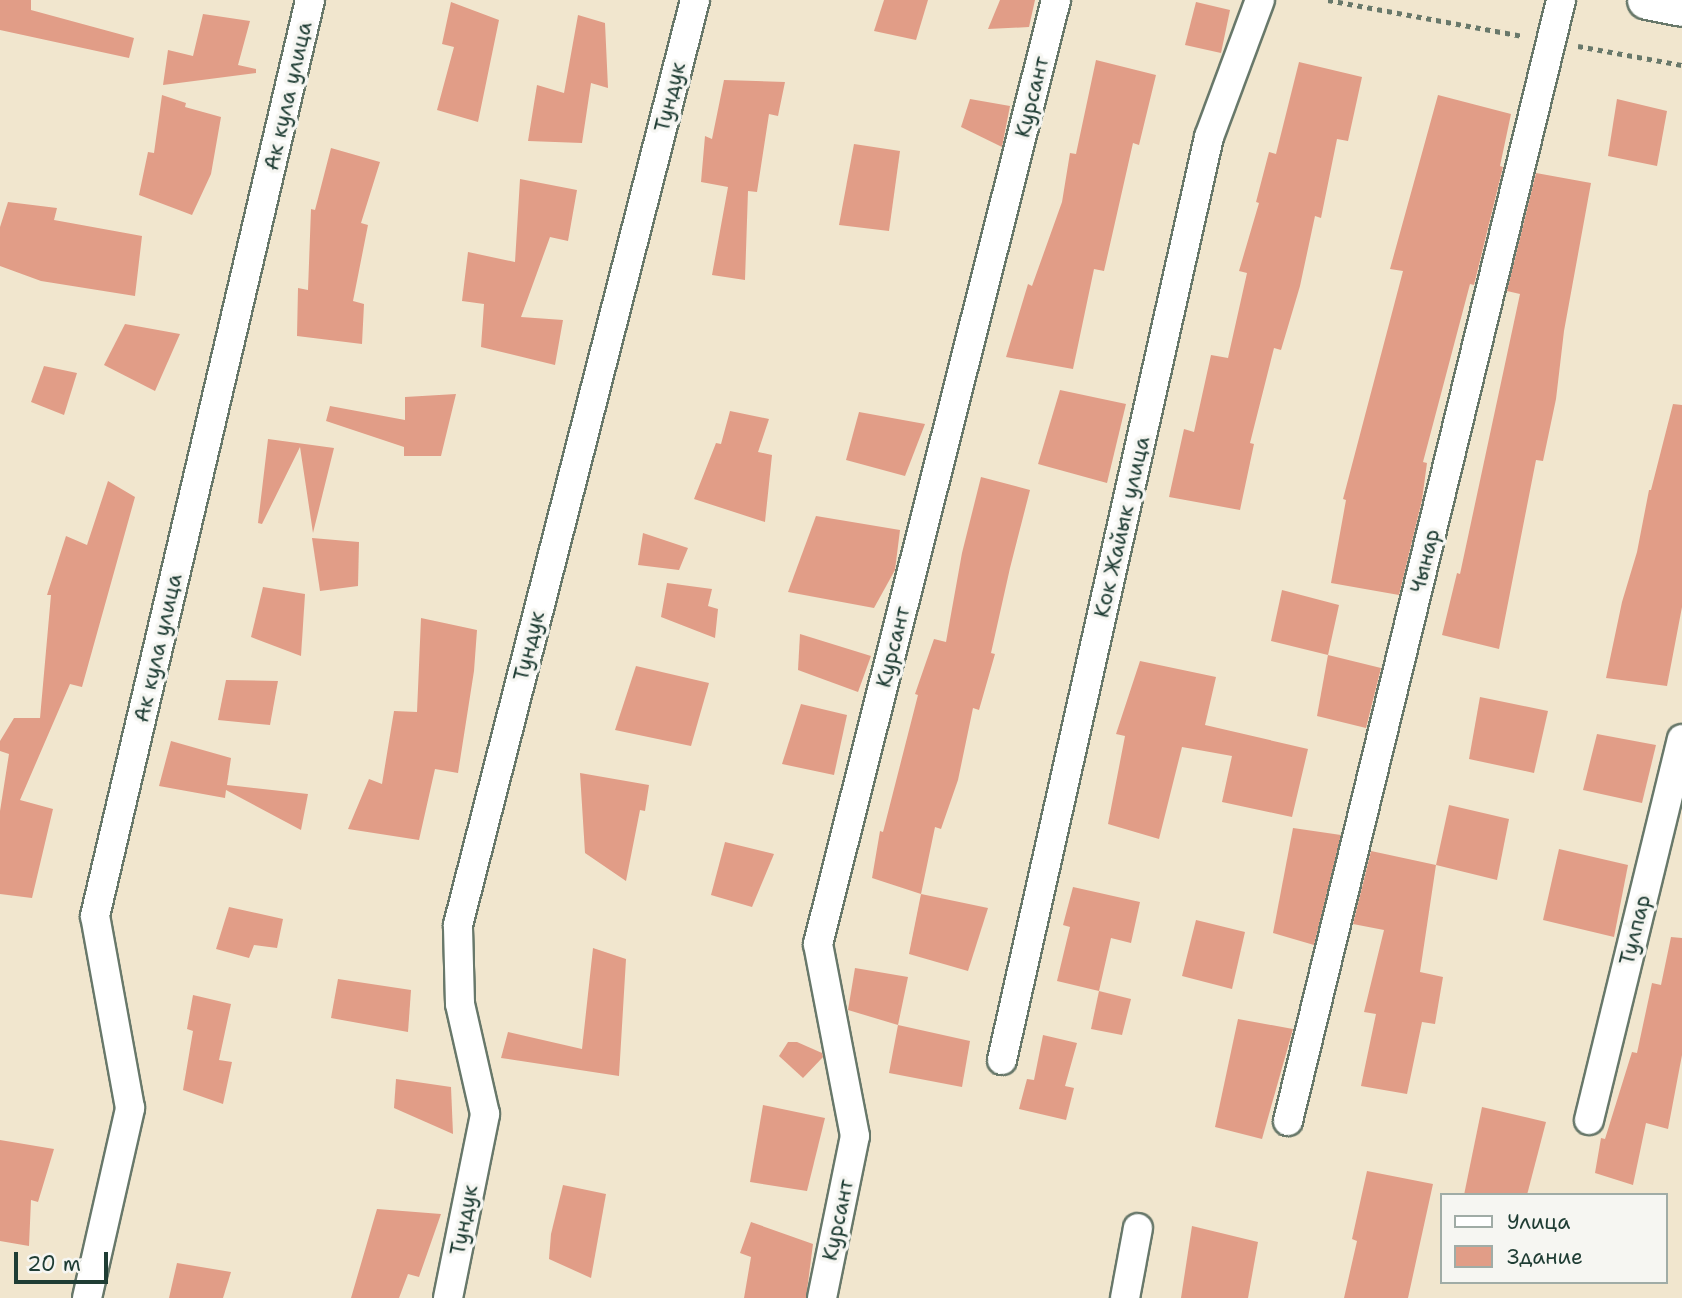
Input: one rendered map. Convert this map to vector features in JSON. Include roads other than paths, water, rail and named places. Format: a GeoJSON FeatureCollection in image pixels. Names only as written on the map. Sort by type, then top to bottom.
{"type":"FeatureCollection","features":[{"type":"Feature","properties":{"kind":"main road"},"geometry":{"type":"LineString","coordinates":[[1647,0],[1682,8]]}},
{"type":"Feature","properties":{"kind":"street","name":"Ак кула улица"},"geometry":{"type":"LineString","coordinates":[[87,1298],[130,1108],[95,916],[310,0]]}},
{"type":"Feature","properties":{"kind":"street","name":"Тундук"},"geometry":{"type":"LineString","coordinates":[[448,1298],[485,1114],[460,1004],[458,925],[695,0]]}},
{"type":"Feature","properties":{"kind":"street","name":"Курсант"},"geometry":{"type":"LineString","coordinates":[[822,1298],[855,1136],[818,944],[1056,0]]}},
{"type":"Feature","properties":{"kind":"street","name":"Кок Жайык улица"},"geometry":{"type":"LineString","coordinates":[[1002,1060],[1209,137],[1260,0]]}},
{"type":"Feature","properties":{"kind":"street","name":"Чынар"},"geometry":{"type":"LineString","coordinates":[[1288,1121],[1560,0]]}},
{"type":"Feature","properties":{"kind":"street","name":"Тулпар"},"geometry":{"type":"LineString","coordinates":[[1589,1120],[1682,739]]}},
{"type":"Feature","properties":{"kind":"street"},"geometry":{"type":"LineString","coordinates":[[1125,1298],[1138,1228]]}}]}
